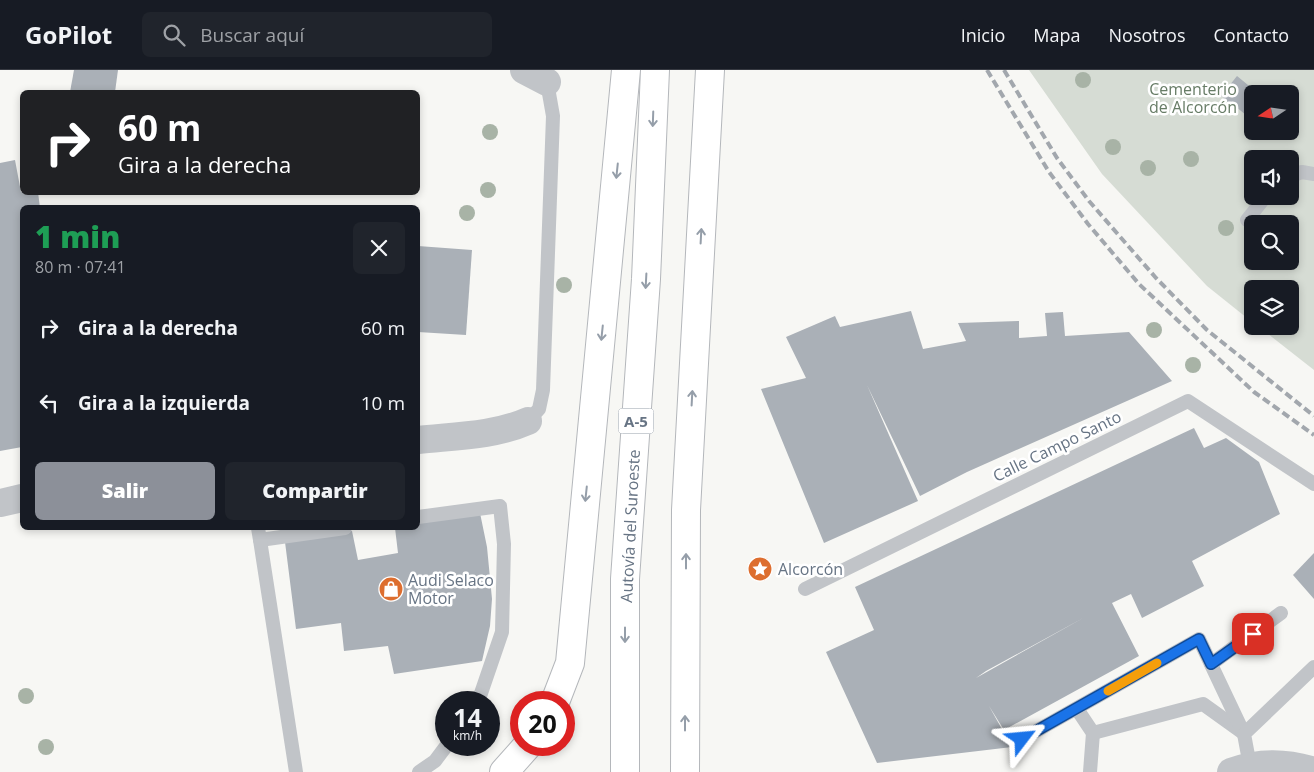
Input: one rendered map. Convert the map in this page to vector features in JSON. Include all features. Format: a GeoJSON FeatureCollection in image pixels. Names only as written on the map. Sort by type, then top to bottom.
{"type":"FeatureCollection","features":[{"type":"Feature","properties":{"kind":"highway"},"geometry":{"type":"LineString","coordinates":[[559,691],[570,662],[626,70]]}},
{"type":"Feature","properties":{"kind":"highway","name":"Autovía del Suroeste"},"geometry":{"type":"LineString","coordinates":[[625,772],[625,579],[646,278],[655,70]]}},
{"type":"Feature","properties":{"kind":"highway"},"geometry":{"type":"LineString","coordinates":[[685,772],[686,510],[710,70]]}},
{"type":"Feature","properties":{"kind":"highway"},"geometry":{"type":"LineString","coordinates":[[504,772],[518,756]]}},
{"type":"Feature","properties":{"kind":"street"},"geometry":{"type":"LineString","coordinates":[[420,440],[488,432],[511,428],[528,421]]}},
{"type":"Feature","properties":{"kind":"street"},"geometry":{"type":"LineString","coordinates":[[0,503],[20,498]]}},
{"type":"Feature","properties":{"kind":"street"},"geometry":{"type":"LineString","coordinates":[[1240,769],[1285,764],[1314,771]]}},
{"type":"Feature","properties":{"kind":"lane"},"geometry":{"type":"LineString","coordinates":[[528,421],[539,408],[543,390],[553,116],[535,76]]}},
{"type":"Feature","properties":{"kind":"lane"},"geometry":{"type":"LineString","coordinates":[[1299,173],[1314,174]]}},
{"type":"Feature","properties":{"kind":"lane"},"geometry":{"type":"LineString","coordinates":[[1251,215],[1259,205]]}},
{"type":"Feature","properties":{"kind":"lane","name":"Calle Campo Santo"},"geometry":{"type":"LineString","coordinates":[[805,589],[1188,401],[1314,484]]}},
{"type":"Feature","properties":{"kind":"lane"},"geometry":{"type":"LineString","coordinates":[[420,517],[500,506],[504,544],[502,632],[482,691]]}},
{"type":"Feature","properties":{"kind":"lane"},"geometry":{"type":"LineString","coordinates":[[296,772],[259,534],[317,530]]}},
{"type":"Feature","properties":{"kind":"lane"},"geometry":{"type":"LineString","coordinates":[[1211,664],[1281,613]]}},
{"type":"Feature","properties":{"kind":"lane"},"geometry":{"type":"LineString","coordinates":[[1022,739],[1199,639],[1244,734],[1240,769]]}},
{"type":"Feature","properties":{"kind":"lane"},"geometry":{"type":"LineString","coordinates":[[1244,734],[1314,667]]}},
{"type":"Feature","properties":{"kind":"lane"},"geometry":{"type":"LineString","coordinates":[[1094,733],[1203,704],[1244,734]]}},
{"type":"Feature","properties":{"kind":"lane"},"geometry":{"type":"LineString","coordinates":[[1077,709],[1094,733],[1090,772]]}},
{"type":"Feature","properties":{"kind":"lane"},"geometry":{"type":"LineString","coordinates":[[419,772],[435,761],[439,756]]}},
{"type":"Feature","properties":{"kind":"green space","name":"Cementerio de Alcorcón"},"geometry":{"type":"Polygon","coordinates":[[[1029,70],[1314,70],[1314,370],[1269,335],[1299,335],[1299,280],[1244,280],[1244,316],[1207,286],[1102,174],[1029,70]]]}},
{"type":"Feature","properties":{"kind":"building"},"geometry":{"type":"Polygon","coordinates":[[[74,70],[118,70],[115,90],[70,90],[74,70]]]}},
{"type":"Feature","properties":{"kind":"building"},"geometry":{"type":"Polygon","coordinates":[[[1237,76],[1248,85],[1244,85],[1244,113],[1235,106],[1229,109],[1221,101],[1224,98],[1221,96],[1237,76]]]}},
{"type":"Feature","properties":{"kind":"building"},"geometry":{"type":"Polygon","coordinates":[[[15,160],[20,195],[38,195],[40,205],[20,205],[20,447],[0,451],[0,163],[15,160]]]}},
{"type":"Feature","properties":{"kind":"building"},"geometry":{"type":"Polygon","coordinates":[[[420,246],[472,250],[466,335],[420,332],[420,246]]]}},
{"type":"Feature","properties":{"kind":"building"},"geometry":{"type":"Polygon","coordinates":[[[911,311],[923,349],[966,341],[958,323],[1019,321],[1019,338],[1047,336],[1045,313],[1063,312],[1065,336],[1129,332],[1172,381],[967,472],[920,496],[867,385],[918,501],[824,543],[761,389],[806,378],[786,337],[835,316],[840,327],[911,311]]]}},
{"type":"Feature","properties":{"kind":"building"},"geometry":{"type":"Polygon","coordinates":[[[1194,428],[1204,448],[1226,438],[1259,462],[1280,514],[1192,561],[1204,586],[1142,618],[1131,594],[1112,603],[1139,656],[1004,730],[989,706],[1012,747],[877,763],[826,652],[874,630],[855,587],[1194,428]],[[1085,617],[986,671],[976,678],[1085,617]]]}},
{"type":"Feature","properties":{"kind":"building","name":"Audi Selaco Motor"},"geometry":{"type":"Polygon","coordinates":[[[480,513],[487,547],[492,599],[490,626],[482,661],[394,674],[388,646],[344,651],[341,623],[296,629],[285,542],[352,531],[358,560],[398,553],[395,530],[420,530],[420,522],[480,513]]]}},
{"type":"Feature","properties":{"kind":"building"},"geometry":{"type":"Polygon","coordinates":[[[1314,553],[1314,599],[1293,575],[1314,553]]]}},
{"type":"Feature","properties":{"kind":"railway"},"geometry":{"type":"LineString","coordinates":[[987,70],[1049,172],[1088,224],[1139,284],[1254,392],[1314,435]]}},
{"type":"Feature","properties":{"kind":"railway"},"geometry":{"type":"LineString","coordinates":[[1004,70],[1057,158],[1089,201],[1156,278],[1207,330],[1314,416]]}},
{"type":"Feature","properties":{"kind":"slow traffic"},"geometry":{"type":"LineString","coordinates":[[1108,691],[1157,663]]}},
{"type":"Feature","properties":{"kind":"place","name":"Alcorcón"},"geometry":{"type":"Point","coordinates":[760,569]}},
{"type":"Feature","properties":{"kind":"place","name":"Audi Selaco Motor"},"geometry":{"type":"Point","coordinates":[391,589]}},
{"type":"Feature","properties":{"kind":"route"},"geometry":{"type":"LineString","coordinates":[[1022,739],[1199,639],[1211,664],[1253,634]]}}]}
